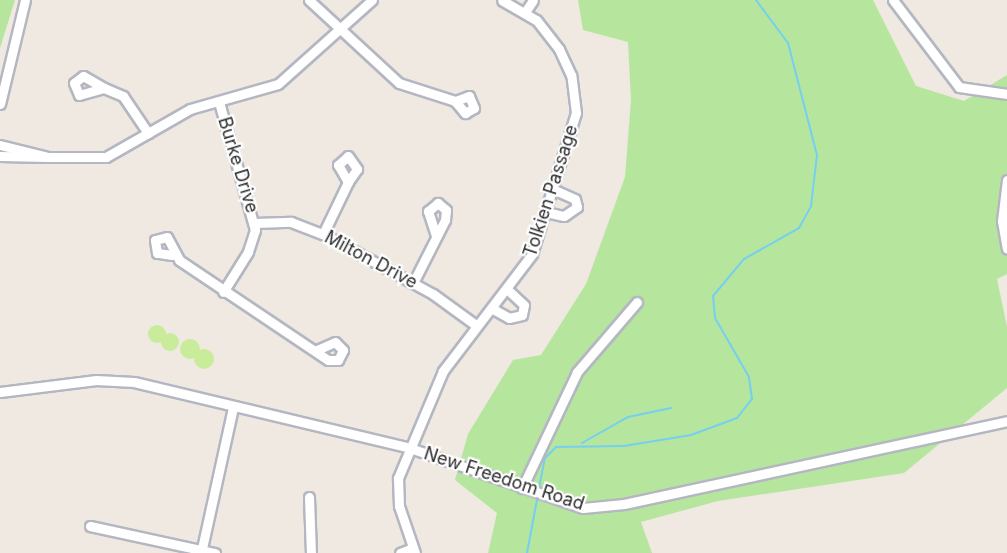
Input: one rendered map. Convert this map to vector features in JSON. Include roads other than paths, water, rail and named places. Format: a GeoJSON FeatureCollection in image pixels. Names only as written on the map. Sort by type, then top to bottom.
{"type":"FeatureCollection","features":[{"type":"Feature","properties":{"kind":"street"},"geometry":{"type":"LineString","coordinates":[[0,104],[25,0]]}},
{"type":"Feature","properties":{"kind":"street"},"geometry":{"type":"LineString","coordinates":[[309,0],[399,83],[455,101]]}},
{"type":"Feature","properties":{"kind":"street"},"geometry":{"type":"LineString","coordinates":[[0,156],[97,159],[181,113],[286,80],[372,0]]}},
{"type":"Feature","properties":{"kind":"street"},"geometry":{"type":"LineString","coordinates":[[525,12],[532,0]]}},
{"type":"Feature","properties":{"kind":"street","name":"Tolkien Passage"},"geometry":{"type":"LineString","coordinates":[[414,551],[397,490],[410,448],[437,380],[477,326],[508,290],[532,254],[572,131],[575,93],[559,49],[525,12],[506,1]]}},
{"type":"Feature","properties":{"kind":"street"},"geometry":{"type":"LineString","coordinates":[[896,1],[959,87],[1007,94]]}},
{"type":"Feature","properties":{"kind":"street"},"geometry":{"type":"LineString","coordinates":[[104,88],[133,106],[148,133]]}},
{"type":"Feature","properties":{"kind":"street","name":"Burke Drive"},"geometry":{"type":"LineString","coordinates":[[219,102],[255,223],[252,245],[223,292]]}},
{"type":"Feature","properties":{"kind":"street"},"geometry":{"type":"LineString","coordinates":[[0,145],[48,157]]}},
{"type":"Feature","properties":{"kind":"street"},"geometry":{"type":"LineString","coordinates":[[1007,180],[1002,221],[1007,249]]}},
{"type":"Feature","properties":{"kind":"street"},"geometry":{"type":"LineString","coordinates":[[323,234],[348,182]]}},
{"type":"Feature","properties":{"kind":"street"},"geometry":{"type":"LineString","coordinates":[[546,212],[564,216],[577,207],[575,199],[553,189]]}},
{"type":"Feature","properties":{"kind":"street","name":"Milton Drive"},"geometry":{"type":"LineString","coordinates":[[255,223],[291,222],[323,234],[414,283],[477,326]]}},
{"type":"Feature","properties":{"kind":"street"},"geometry":{"type":"LineString","coordinates":[[414,283],[436,235]]}},
{"type":"Feature","properties":{"kind":"street"},"geometry":{"type":"LineString","coordinates":[[172,255],[223,292],[317,350]]}},
{"type":"Feature","properties":{"kind":"street"},"geometry":{"type":"LineString","coordinates":[[493,309],[513,319],[522,315],[524,305],[508,290]]}},
{"type":"Feature","properties":{"kind":"street"},"geometry":{"type":"LineString","coordinates":[[526,489],[577,372],[638,302]]}},
{"type":"Feature","properties":{"kind":"street","name":"New Freedom Road"},"geometry":{"type":"LineString","coordinates":[[0,392],[118,379],[410,448],[583,508],[610,506],[1007,421]]}},
{"type":"Feature","properties":{"kind":"street"},"geometry":{"type":"LineString","coordinates":[[201,552],[233,407]]}},
{"type":"Feature","properties":{"kind":"street"},"geometry":{"type":"LineString","coordinates":[[309,497],[311,553]]}},
{"type":"Feature","properties":{"kind":"street"},"geometry":{"type":"LineString","coordinates":[[90,526],[201,552],[215,553]]}},
{"type":"Feature","properties":{"kind":"street"},"geometry":{"type":"LineString","coordinates":[[400,553],[414,551]]}},
{"type":"Feature","properties":{"kind":"waterway"},"geometry":{"type":"LineString","coordinates":[[539,488],[545,458],[556,447],[624,446],[691,435],[737,418],[752,399],[749,377],[715,318],[713,296],[744,259],[799,228],[811,206],[817,155],[788,43],[756,0]]}},
{"type":"Feature","properties":{"kind":"waterway"},"geometry":{"type":"LineString","coordinates":[[582,443],[628,417],[671,408]]}},
{"type":"Feature","properties":{"kind":"waterway"},"geometry":{"type":"LineString","coordinates":[[527,553],[538,494]]}}]}
